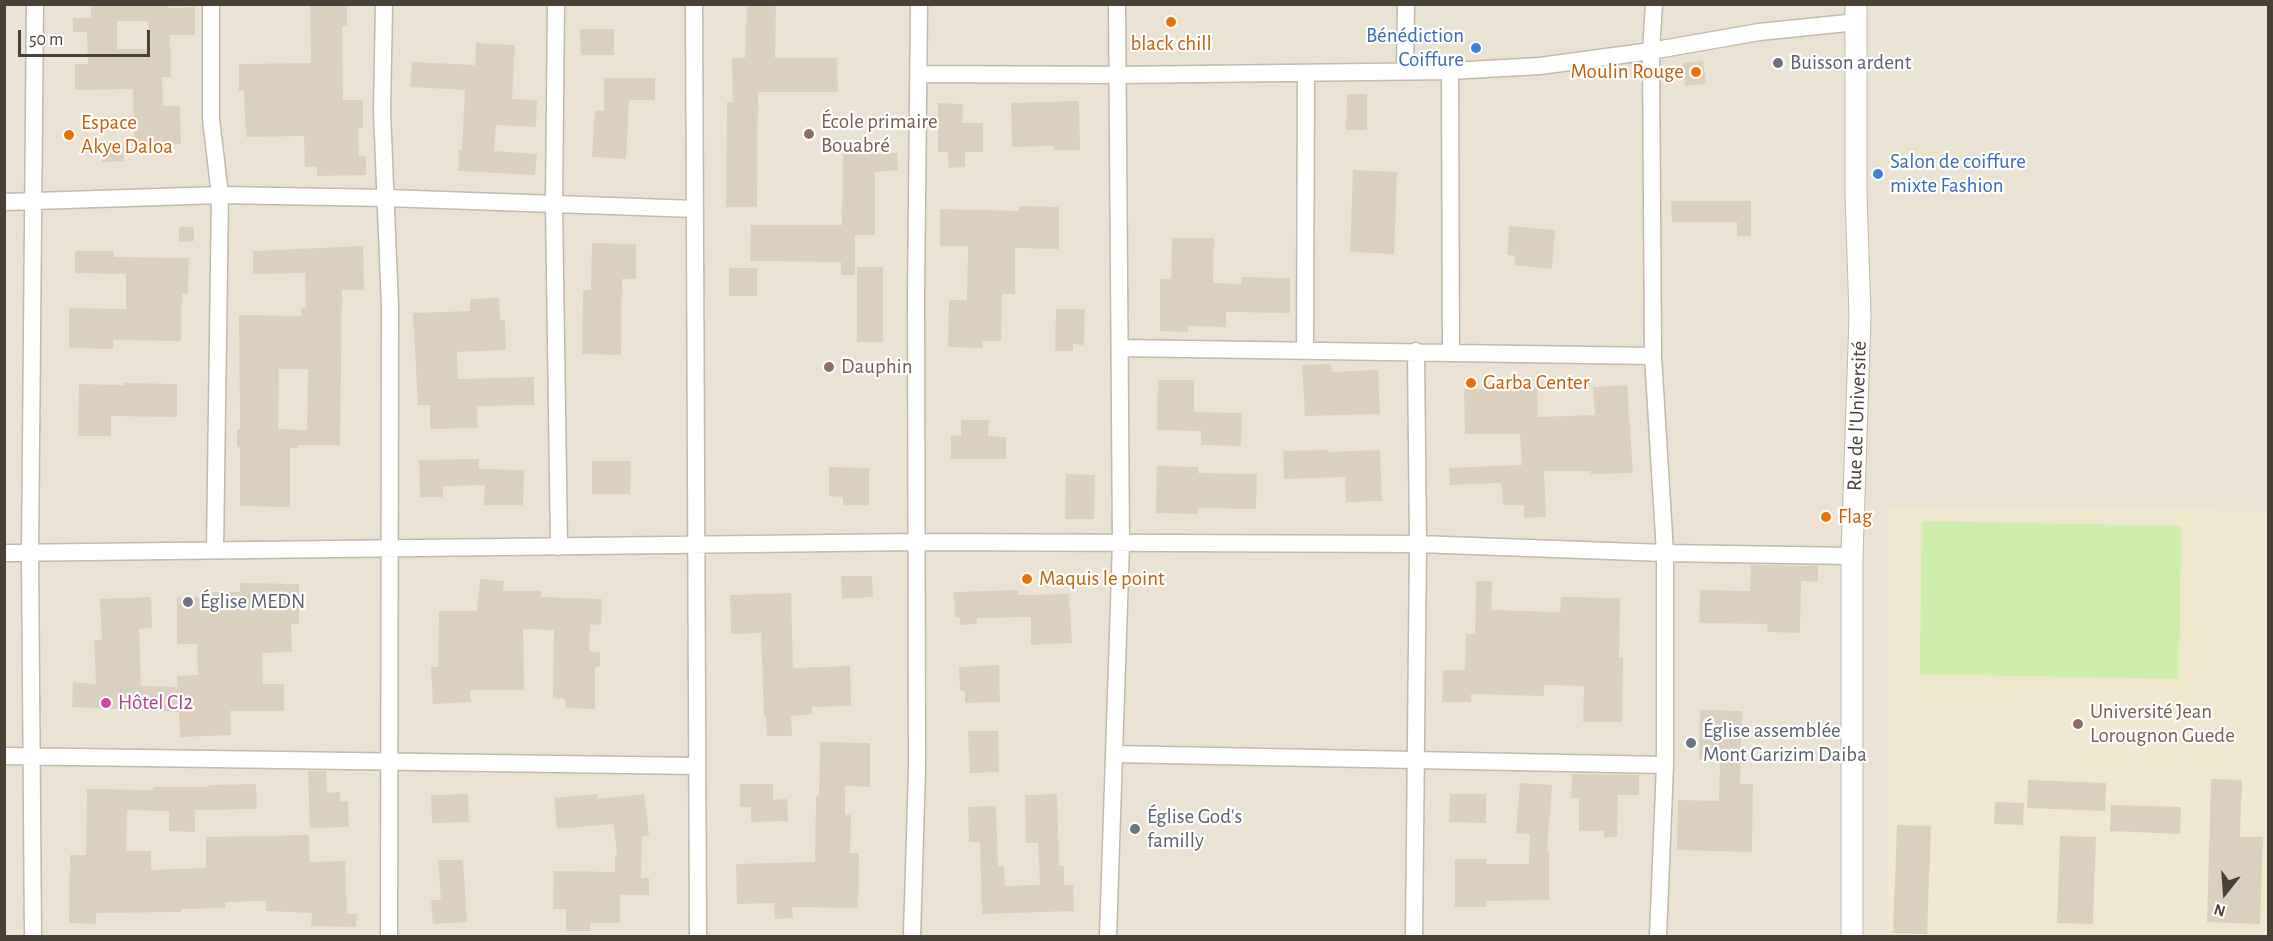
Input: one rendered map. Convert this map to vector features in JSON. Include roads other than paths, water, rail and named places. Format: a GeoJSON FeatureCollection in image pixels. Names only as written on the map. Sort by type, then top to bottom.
{"type":"FeatureCollection","features":[{"type":"Feature","properties":{"kind":"street"},"geometry":{"type":"LineString","coordinates":[[33,936],[30,554],[35,4]]}},
{"type":"Feature","properties":{"kind":"street"},"geometry":{"type":"LineString","coordinates":[[211,4],[211,119],[220,195],[215,550]]}},
{"type":"Feature","properties":{"kind":"street"},"geometry":{"type":"LineString","coordinates":[[384,4],[382,111],[390,318],[389,936]]}},
{"type":"Feature","properties":{"kind":"street"},"geometry":{"type":"LineString","coordinates":[[556,4],[554,204],[559,547]]}},
{"type":"Feature","properties":{"kind":"street"},"geometry":{"type":"LineString","coordinates":[[694,4],[698,936]]}},
{"type":"Feature","properties":{"kind":"street"},"geometry":{"type":"LineString","coordinates":[[912,936],[917,768],[919,4]]}},
{"type":"Feature","properties":{"kind":"street"},"geometry":{"type":"LineString","coordinates":[[1108,936],[1121,544],[1117,4]]}},
{"type":"Feature","properties":{"kind":"street"},"geometry":{"type":"LineString","coordinates":[[1405,71],[1406,4]]}},
{"type":"Feature","properties":{"kind":"street"},"geometry":{"type":"LineString","coordinates":[[1654,4],[1651,51],[1653,356],[1665,553],[1665,765],[1658,936]]}},
{"type":"Feature","properties":{"kind":"street"},"geometry":{"type":"LineString","coordinates":[[919,74],[1306,73],[1450,71],[1540,66],[1651,51],[1856,13]]}},
{"type":"Feature","properties":{"kind":"street","name":"Rue de l'Université"},"geometry":{"type":"LineString","coordinates":[[1852,936],[1852,556],[1860,316],[1856,195],[1856,13]]}},
{"type":"Feature","properties":{"kind":"street"},"geometry":{"type":"LineString","coordinates":[[1450,71],[1451,352]]}},
{"type":"Feature","properties":{"kind":"street"},"geometry":{"type":"LineString","coordinates":[[1305,350],[1306,73]]}},
{"type":"Feature","properties":{"kind":"street"},"geometry":{"type":"LineString","coordinates":[[4,201],[220,195],[387,198],[695,209]]}},
{"type":"Feature","properties":{"kind":"street"},"geometry":{"type":"LineString","coordinates":[[1121,348],[1653,356]]}},
{"type":"Feature","properties":{"kind":"street"},"geometry":{"type":"LineString","coordinates":[[1414,936],[1418,544],[1416,351]]}},
{"type":"Feature","properties":{"kind":"street"},"geometry":{"type":"LineString","coordinates":[[4,553],[916,542],[1418,544],[1665,553],[1852,556]]}},
{"type":"Feature","properties":{"kind":"street"},"geometry":{"type":"LineString","coordinates":[[1114,754],[1665,765]]}},
{"type":"Feature","properties":{"kind":"street"},"geometry":{"type":"LineString","coordinates":[[4,756],[697,766]]}},
{"type":"Feature","properties":{"kind":"place","name":"black chill"},"geometry":{"type":"Point","coordinates":[1171,22]}},
{"type":"Feature","properties":{"kind":"place","name":"Bénédiction Coiffure"},"geometry":{"type":"Point","coordinates":[1476,48]}},
{"type":"Feature","properties":{"kind":"place","name":"Buisson ardent"},"geometry":{"type":"Point","coordinates":[1778,63]}},
{"type":"Feature","properties":{"kind":"place","name":"Moulin Rouge"},"geometry":{"type":"Point","coordinates":[1696,72]}},
{"type":"Feature","properties":{"kind":"place","name":"École primaire Bouabré"},"geometry":{"type":"Point","coordinates":[809,134]}},
{"type":"Feature","properties":{"kind":"place","name":"Espace Akye Daloa"},"geometry":{"type":"Point","coordinates":[69,135]}},
{"type":"Feature","properties":{"kind":"place","name":"Salon de coiffure mixte Fashion"},"geometry":{"type":"Point","coordinates":[1878,174]}},
{"type":"Feature","properties":{"kind":"place","name":"Dauphin"},"geometry":{"type":"Point","coordinates":[829,367]}},
{"type":"Feature","properties":{"kind":"place","name":"Garba Center"},"geometry":{"type":"Point","coordinates":[1471,383]}},
{"type":"Feature","properties":{"kind":"place","name":"Flag"},"geometry":{"type":"Point","coordinates":[1826,517]}},
{"type":"Feature","properties":{"kind":"place","name":"Maquis le point"},"geometry":{"type":"Point","coordinates":[1027,579]}},
{"type":"Feature","properties":{"kind":"place","name":"Église MEDN"},"geometry":{"type":"Point","coordinates":[188,602]}},
{"type":"Feature","properties":{"kind":"place","name":"Hôtel CI2"},"geometry":{"type":"Point","coordinates":[106,703]}},
{"type":"Feature","properties":{"kind":"place","name":"Université Jean Lorougnon Guede"},"geometry":{"type":"Point","coordinates":[2078,724]}},
{"type":"Feature","properties":{"kind":"place","name":"Église assemblée Mont Garizim Daiba"},"geometry":{"type":"Point","coordinates":[1691,743]}},
{"type":"Feature","properties":{"kind":"place","name":"Église God's familly"},"geometry":{"type":"Point","coordinates":[1135,829]}}]}
